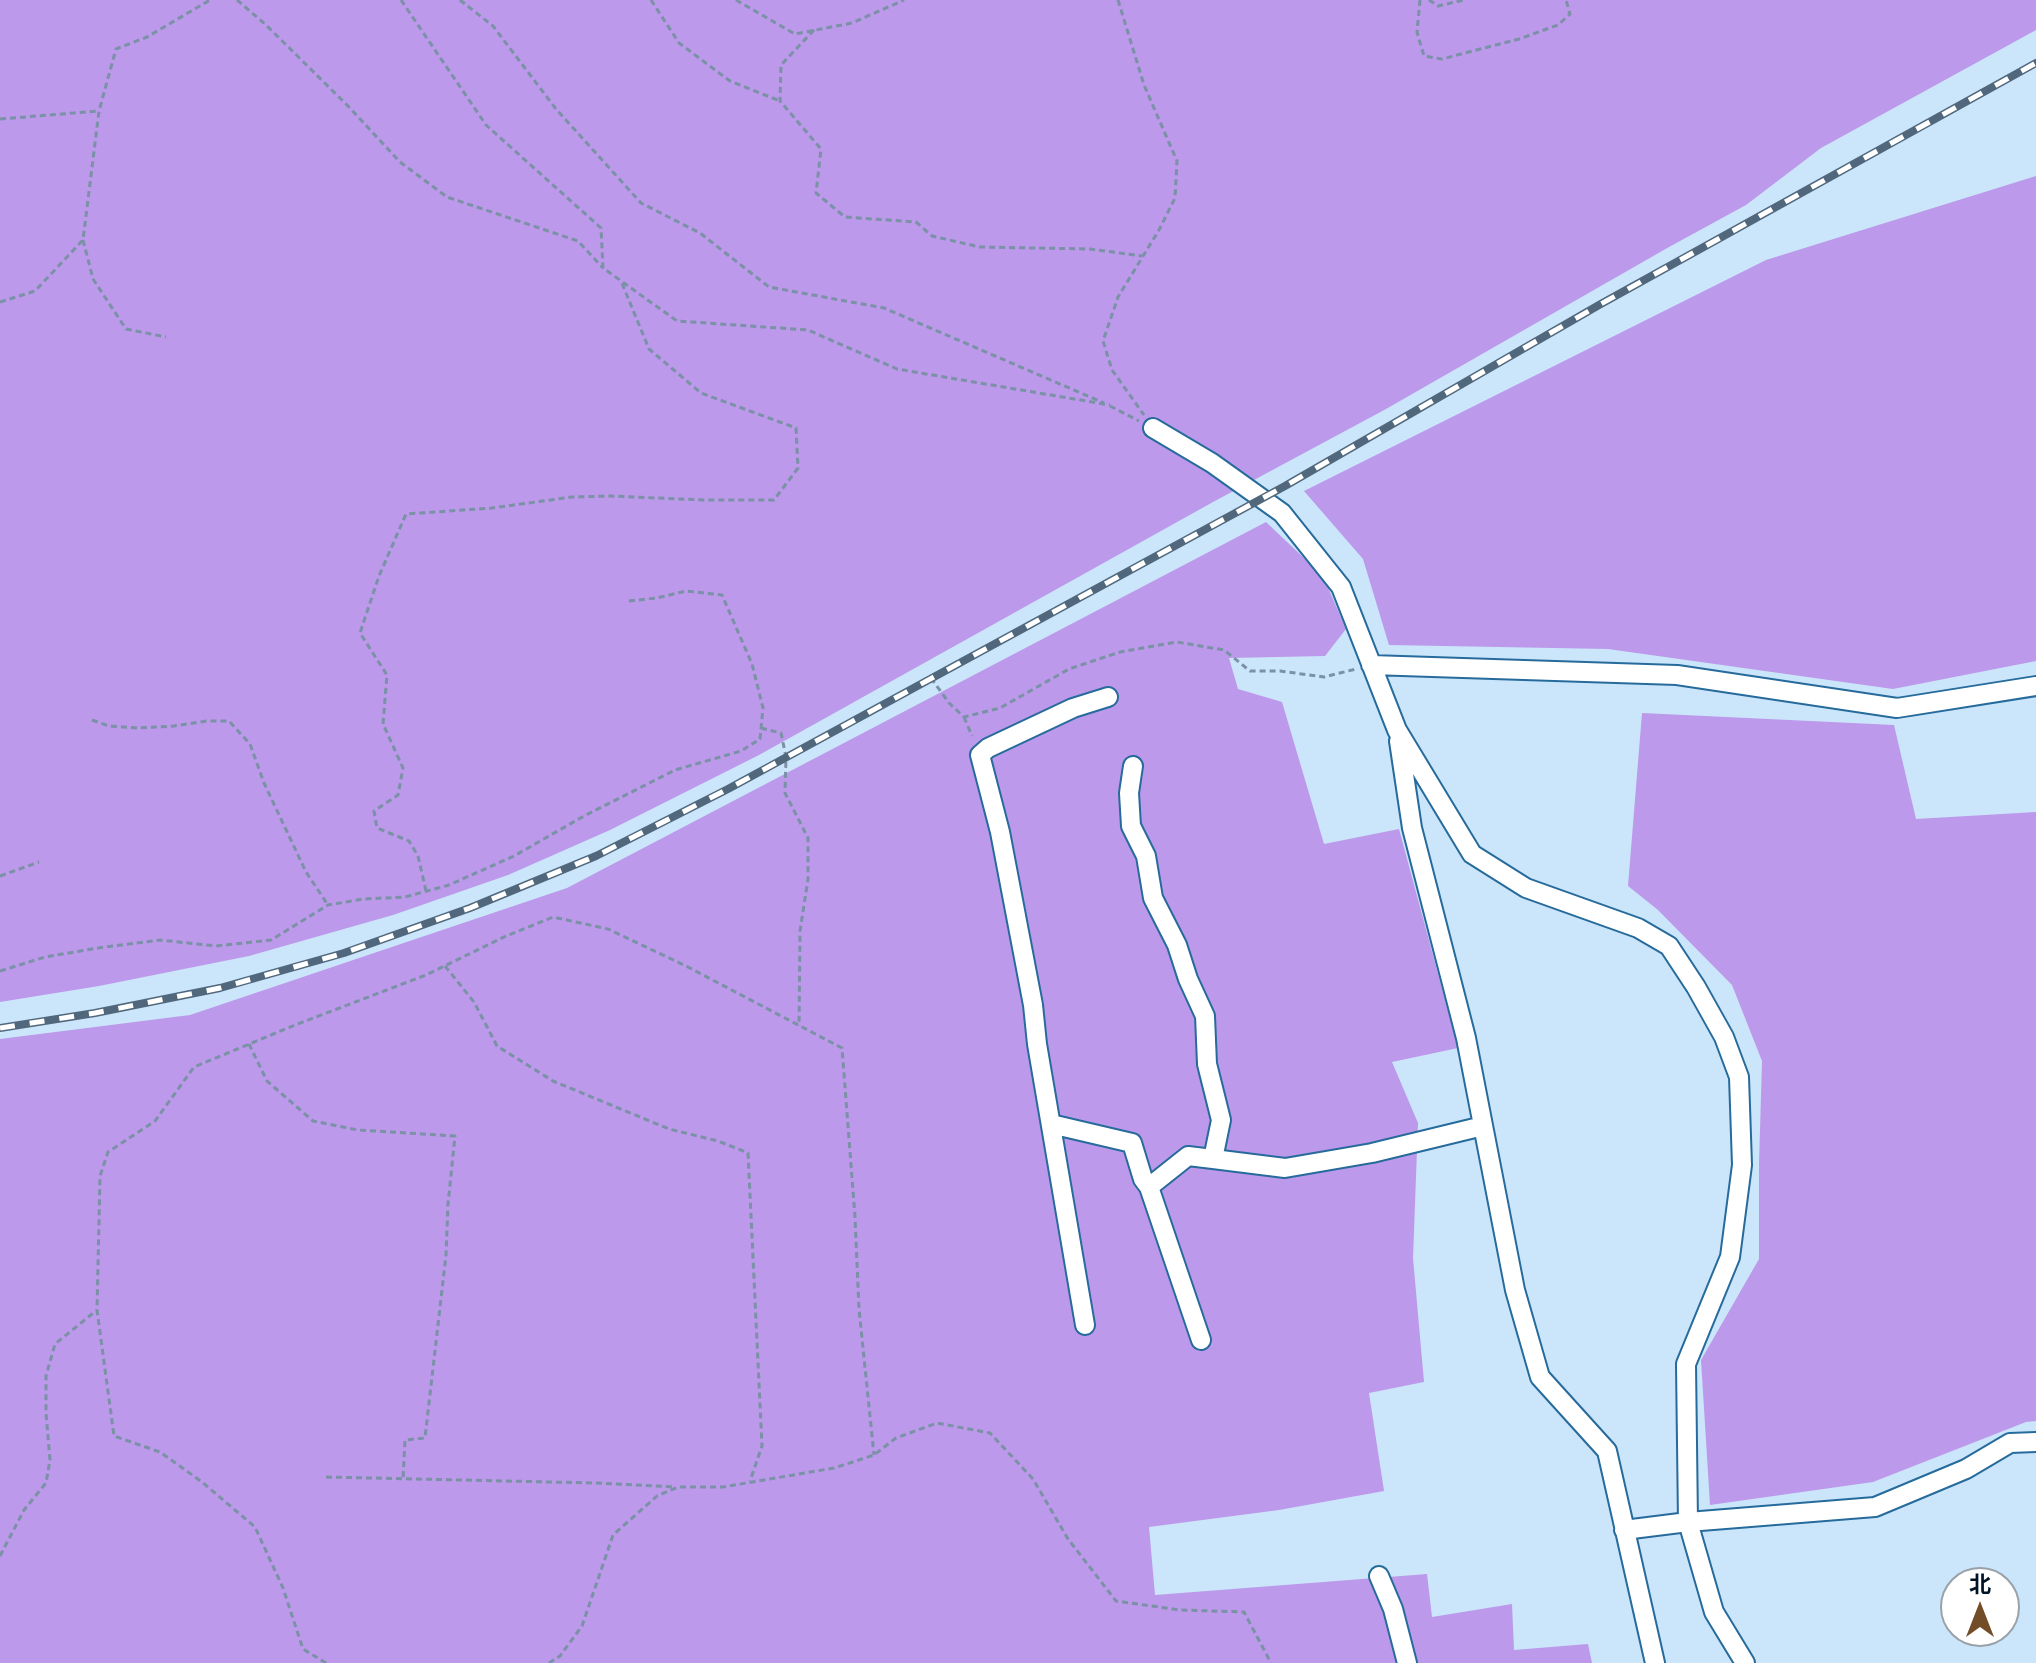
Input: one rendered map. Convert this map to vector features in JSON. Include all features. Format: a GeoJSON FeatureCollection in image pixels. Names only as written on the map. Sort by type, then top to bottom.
{"type":"FeatureCollection","features":[{"type":"Feature","properties":{"kind":"street"},"geometry":{"type":"LineString","coordinates":[[1153,428],[1212,463],[1282,513],[1341,587],[1397,730],[1472,854],[1526,888],[1638,928],[1669,946],[1724,1037],[1739,1077],[1742,1165],[1730,1257],[1686,1364],[1688,1522],[1714,1612],[1745,1663]]}},
{"type":"Feature","properties":{"kind":"street"},"geometry":{"type":"LineString","coordinates":[[1371,665],[1677,675],[1897,708],[2036,686]]}},
{"type":"Feature","properties":{"kind":"street"},"geometry":{"type":"LineString","coordinates":[[1085,1325],[1031,993],[1000,832],[980,755],[988,748],[1073,708],[1108,697]]}},
{"type":"Feature","properties":{"kind":"street"},"geometry":{"type":"LineString","coordinates":[[1397,730],[1412,828],[1466,1038],[1515,1290],[1540,1377],[1607,1451],[1655,1663]]}},
{"type":"Feature","properties":{"kind":"street"},"geometry":{"type":"LineString","coordinates":[[1133,766],[1129,793],[1131,826],[1146,856],[1153,898],[1177,945],[1205,1016],[1207,1064],[1221,1120],[1213,1159]]}},
{"type":"Feature","properties":{"kind":"street"},"geometry":{"type":"LineString","coordinates":[[1051,1124],[1132,1143],[1201,1340]]}},
{"type":"Feature","properties":{"kind":"street"},"geometry":{"type":"LineString","coordinates":[[1149,1187],[1188,1156],[1285,1168],[1372,1153],[1483,1126]]}},
{"type":"Feature","properties":{"kind":"street"},"geometry":{"type":"LineString","coordinates":[[1624,1530],[1875,1507],[1966,1469],[2010,1443],[2036,1442]]}},
{"type":"Feature","properties":{"kind":"street"},"geometry":{"type":"LineString","coordinates":[[1379,1576],[1393,1609],[1407,1663]]}},
{"type":"Feature","properties":{"kind":"path"},"geometry":{"type":"LineString","coordinates":[[166,337],[126,329],[93,279],[83,240],[99,111],[116,49],[147,37],[210,0]]}},
{"type":"Feature","properties":{"kind":"path"},"geometry":{"type":"LineString","coordinates":[[237,0],[348,106],[400,162],[423,180],[447,197],[578,241],[603,268],[677,321],[808,330],[897,369],[1110,405]]}},
{"type":"Feature","properties":{"kind":"path"},"geometry":{"type":"LineString","coordinates":[[401,0],[486,125],[601,228],[603,268]]}},
{"type":"Feature","properties":{"kind":"path"},"geometry":{"type":"LineString","coordinates":[[460,0],[493,26],[556,109],[641,203],[700,233],[769,287],[884,308],[1110,405],[1153,428]]}},
{"type":"Feature","properties":{"kind":"path"},"geometry":{"type":"LineString","coordinates":[[651,0],[679,43],[730,81],[780,101],[821,149],[816,193],[845,217],[916,222],[932,236],[980,247],[1090,249],[1142,256]]}},
{"type":"Feature","properties":{"kind":"path"},"geometry":{"type":"LineString","coordinates":[[736,0],[795,34],[852,23],[904,0]]}},
{"type":"Feature","properties":{"kind":"path"},"geometry":{"type":"LineString","coordinates":[[1118,0],[1144,85],[1177,161],[1175,198],[1118,297],[1103,341],[1112,370],[1153,428]]}},
{"type":"Feature","properties":{"kind":"path"},"geometry":{"type":"LineString","coordinates":[[1420,0],[1417,32],[1424,56],[1442,59],[1519,39],[1558,25],[1570,14],[1566,0]]}},
{"type":"Feature","properties":{"kind":"path"},"geometry":{"type":"LineString","coordinates":[[1429,0],[1438,6],[1464,0]]}},
{"type":"Feature","properties":{"kind":"path"},"geometry":{"type":"LineString","coordinates":[[780,101],[781,65],[814,30]]}},
{"type":"Feature","properties":{"kind":"path"},"geometry":{"type":"LineString","coordinates":[[0,119],[99,111]]}},
{"type":"Feature","properties":{"kind":"path"},"geometry":{"type":"LineString","coordinates":[[0,302],[35,291],[83,240]]}},
{"type":"Feature","properties":{"kind":"path"},"geometry":{"type":"LineString","coordinates":[[426,891],[418,856],[409,841],[377,828],[374,811],[398,795],[403,768],[383,724],[387,675],[360,633],[379,576],[406,514],[492,508],[572,497],[774,500],[798,468],[796,428],[701,393],[649,349],[621,281]]}},
{"type":"Feature","properties":{"kind":"path"},"geometry":{"type":"LineString","coordinates":[[0,971],[45,957],[160,940],[216,946],[271,940],[328,905],[405,897],[449,885],[514,856],[675,770],[741,751],[760,739],[763,708],[752,664],[722,595],[686,591],[629,601]]}},
{"type":"Feature","properties":{"kind":"path"},"geometry":{"type":"LineString","coordinates":[[931,678],[949,703],[964,717],[1000,708],[1069,669],[1120,652],[1177,642],[1224,650],[1250,671],[1280,671],[1324,677],[1371,665]]}},
{"type":"Feature","properties":{"kind":"path"},"geometry":{"type":"LineString","coordinates":[[92,720],[109,726],[138,728],[229,721],[250,744],[264,783],[306,872],[328,905]]}},
{"type":"Feature","properties":{"kind":"path"},"geometry":{"type":"LineString","coordinates":[[761,728],[781,733],[786,757],[785,793],[808,838],[808,879],[800,931],[799,1026]]}},
{"type":"Feature","properties":{"kind":"path"},"geometry":{"type":"LineString","coordinates":[[0,876],[39,862]]}},
{"type":"Feature","properties":{"kind":"path"},"geometry":{"type":"LineString","coordinates":[[326,1663],[303,1649],[283,1588],[255,1527],[202,1482],[160,1452],[114,1436],[97,1310],[100,1176],[108,1152],[155,1121],[194,1067],[426,975],[553,917],[608,929],[842,1048],[859,1309],[874,1455]]}},
{"type":"Feature","properties":{"kind":"path"},"geometry":{"type":"LineString","coordinates":[[445,966],[474,1002],[497,1046],[553,1081],[669,1129],[718,1141],[748,1153],[762,1446],[750,1482]]}},
{"type":"Feature","properties":{"kind":"path"},"geometry":{"type":"LineString","coordinates":[[249,1044],[267,1081],[313,1121],[358,1130],[455,1136],[446,1255],[425,1438],[405,1440],[403,1479]]}},
{"type":"Feature","properties":{"kind":"path"},"geometry":{"type":"LineString","coordinates":[[0,1556],[24,1510],[46,1483],[50,1460],[46,1376],[55,1344],[97,1310]]}},
{"type":"Feature","properties":{"kind":"path"},"geometry":{"type":"LineString","coordinates":[[326,1477],[723,1487],[834,1468],[874,1455],[896,1438],[937,1423],[990,1433],[1033,1479],[1068,1539],[1116,1601],[1180,1610],[1244,1612],[1271,1663]]}},
{"type":"Feature","properties":{"kind":"path"},"geometry":{"type":"LineString","coordinates":[[549,1663],[560,1656],[582,1626],[613,1535],[657,1496],[678,1487]]}},
{"type":"Feature","properties":{"kind":"shaded area"},"geometry":{"type":"Polygon","coordinates":[[[0,0],[2036,0],[2036,30],[1821,148],[1746,205],[1386,409],[759,755],[610,830],[508,875],[393,915],[249,956],[0,1002],[0,0]]]}},
{"type":"Feature","properties":{"kind":"shaded area"},"geometry":{"type":"Polygon","coordinates":[[[2036,176],[2036,661],[1893,689],[1608,649],[1389,645],[1363,559],[1304,491],[1766,260],[2036,176]]]}},
{"type":"Feature","properties":{"kind":"shaded area"},"geometry":{"type":"Polygon","coordinates":[[[1266,522],[1323,576],[1346,629],[1325,656],[1229,658],[1238,689],[1282,702],[1324,844],[1399,829],[1458,1048],[1392,1062],[1418,1123],[1413,1258],[1424,1382],[1369,1393],[1384,1491],[1279,1510],[1149,1527],[1155,1595],[1427,1574],[1432,1617],[1512,1604],[1514,1650],[1588,1644],[1592,1663],[0,1663],[0,1039],[190,1015],[567,888],[1266,522]]]}},
{"type":"Feature","properties":{"kind":"shaded area"},"geometry":{"type":"Polygon","coordinates":[[[1642,713],[1894,725],[1916,819],[2036,812],[2036,1421],[2026,1422],[1873,1482],[1710,1505],[1701,1360],[1759,1259],[1762,1061],[1732,985],[1658,910],[1628,886],[1642,713]]]}},
{"type":"Feature","properties":{"kind":"railway"},"geometry":{"type":"LineString","coordinates":[[0,1028],[220,988],[344,953],[470,908],[596,856],[728,789],[1285,486],[1599,305],[2036,63]]}}]}
